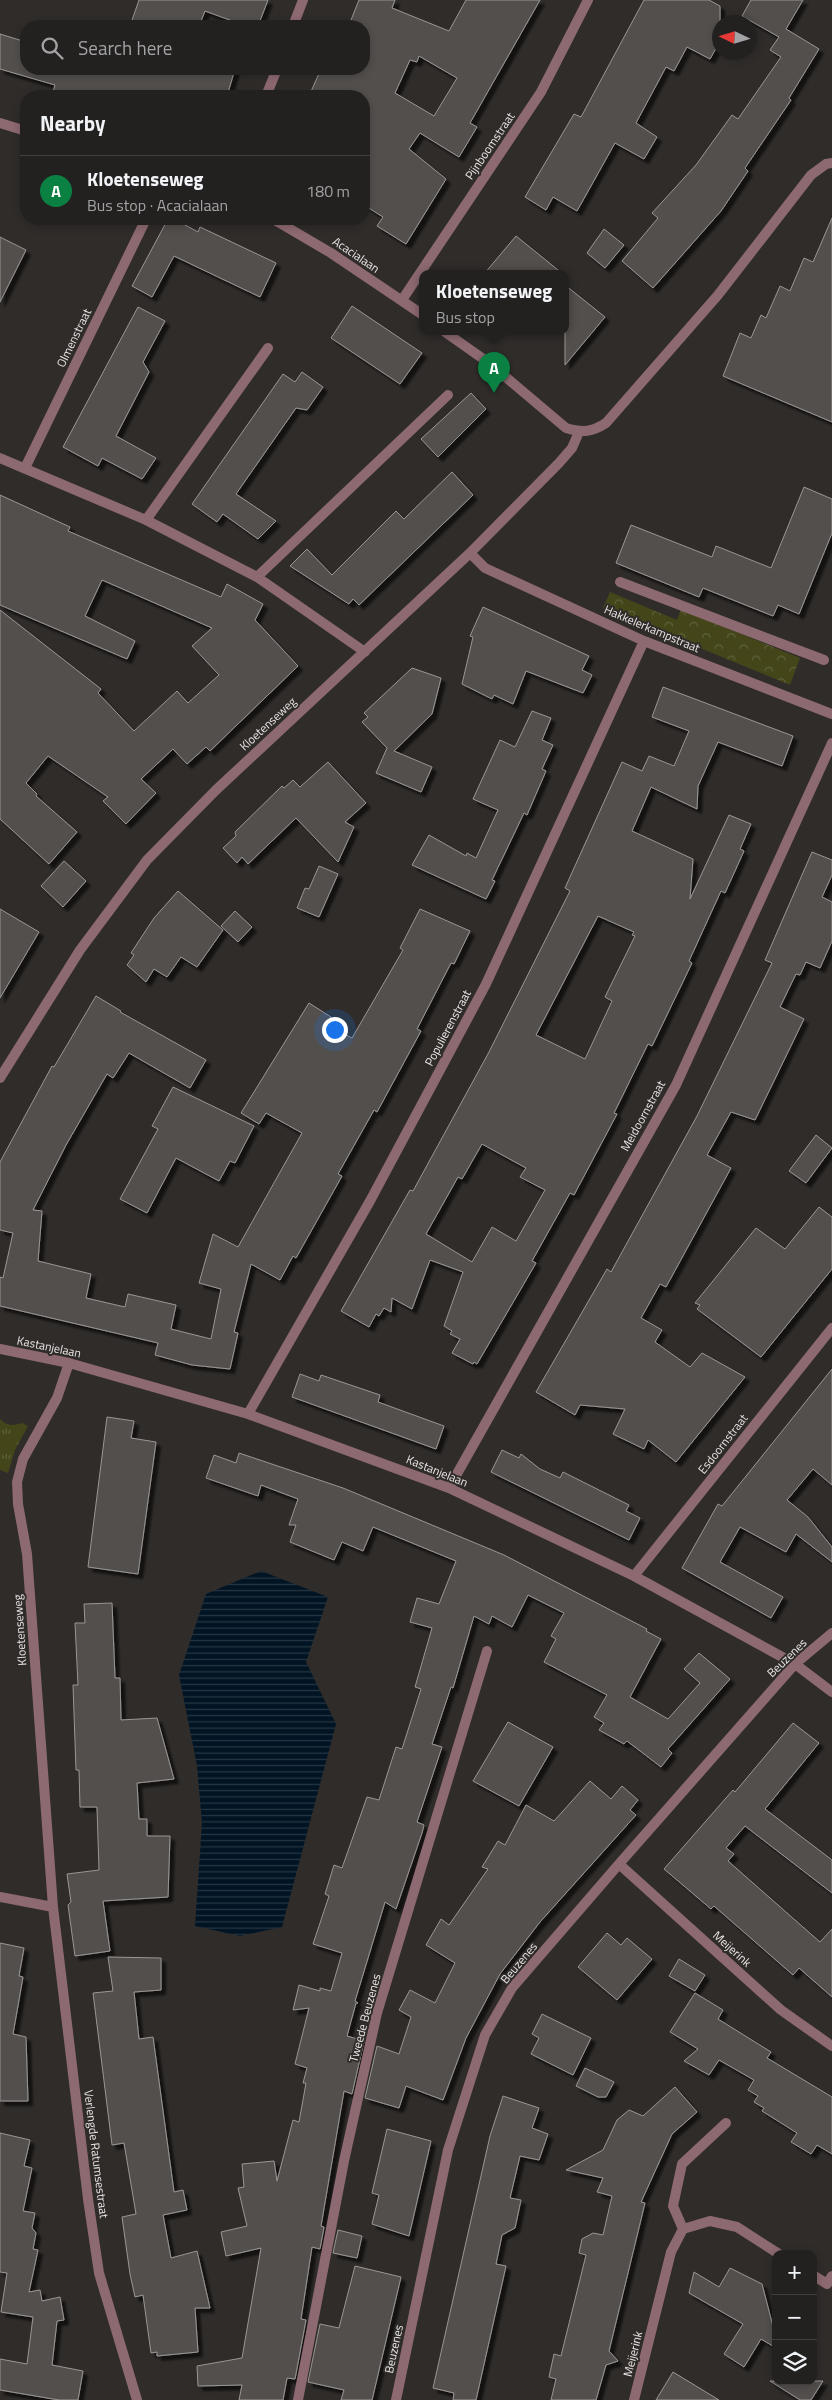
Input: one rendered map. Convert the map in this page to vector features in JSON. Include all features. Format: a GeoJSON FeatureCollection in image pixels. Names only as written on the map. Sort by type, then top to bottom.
{"type":"FeatureCollection","features":[{"type":"Feature","properties":{"kind":"street"},"geometry":{"type":"LineString","coordinates":[[295,20],[303,0]]}},
{"type":"Feature","properties":{"kind":"street","name":"Pijnboomstraat"},"geometry":{"type":"LineString","coordinates":[[422,270],[541,92],[588,0]]}},
{"type":"Feature","properties":{"kind":"street"},"geometry":{"type":"LineString","coordinates":[[268,90],[274,75]]}},
{"type":"Feature","properties":{"kind":"street"},"geometry":{"type":"LineString","coordinates":[[0,123],[20,129]]}},
{"type":"Feature","properties":{"kind":"street"},"geometry":{"type":"LineString","coordinates":[[450,335],[489,363],[566,428],[579,432],[593,431],[606,422],[718,295],[811,175],[826,164],[832,163]]}},
{"type":"Feature","properties":{"kind":"street","name":"Olmenstraat"},"geometry":{"type":"LineString","coordinates":[[24,468],[143,225]]}},
{"type":"Feature","properties":{"kind":"street","name":"Acacialaan"},"geometry":{"type":"LineString","coordinates":[[285,225],[332,252],[419,312]]}},
{"type":"Feature","properties":{"kind":"street","name":"Pijnboomstraat"},"geometry":{"type":"LineString","coordinates":[[402,300],[419,275]]}},
{"type":"Feature","properties":{"kind":"street"},"geometry":{"type":"LineString","coordinates":[[146,520],[268,348]]}},
{"type":"Feature","properties":{"kind":"street"},"geometry":{"type":"LineString","coordinates":[[257,577],[448,395]]}},
{"type":"Feature","properties":{"kind":"street","name":"Kloetenseweg"},"geometry":{"type":"LineString","coordinates":[[0,1078],[80,950],[147,860],[216,790],[470,553],[559,463],[572,448],[579,432]]}},
{"type":"Feature","properties":{"kind":"street"},"geometry":{"type":"LineString","coordinates":[[0,458],[146,520],[257,577],[364,652]]}},
{"type":"Feature","properties":{"kind":"street","name":"Hakkelerkampstraat"},"geometry":{"type":"LineString","coordinates":[[470,553],[485,568],[644,641],[832,714]]}},
{"type":"Feature","properties":{"kind":"street"},"geometry":{"type":"LineString","coordinates":[[620,582],[824,660]]}},
{"type":"Feature","properties":{"kind":"street","name":"Populierenstraat"},"geometry":{"type":"LineString","coordinates":[[248,1414],[370,1201],[486,984],[644,641]]}},
{"type":"Feature","properties":{"kind":"street","name":"Meidoornstraat"},"geometry":{"type":"LineString","coordinates":[[449,1488],[676,1084],[832,743]]}},
{"type":"Feature","properties":{"kind":"street","name":"Esdoornstraat"},"geometry":{"type":"LineString","coordinates":[[634,1576],[832,1328]]}},
{"type":"Feature","properties":{"kind":"street","name":"Kastanjelaan"},"geometry":{"type":"LineString","coordinates":[[0,1349],[69,1363],[248,1414],[449,1488],[634,1576],[795,1664],[832,1692]]}},
{"type":"Feature","properties":{"kind":"street","name":"Kloetenseweg"},"geometry":{"type":"LineString","coordinates":[[53,1907],[27,1554],[18,1504],[17,1482],[23,1459],[57,1398],[69,1363]]}},
{"type":"Feature","properties":{"kind":"street","name":"Beuzenes"},"geometry":{"type":"LineString","coordinates":[[396,2400],[448,2150],[485,2036],[512,1988],[795,1664],[832,1633]]}},
{"type":"Feature","properties":{"kind":"street","name":"Tweede Beuzenes"},"geometry":{"type":"LineString","coordinates":[[298,2400],[344,2161],[378,2013],[487,1651]]}},
{"type":"Feature","properties":{"kind":"street","name":"Meijerink"},"geometry":{"type":"LineString","coordinates":[[619,1864],[781,2010],[832,2046]]}},
{"type":"Feature","properties":{"kind":"street"},"geometry":{"type":"LineString","coordinates":[[0,1897],[53,1907]]}},
{"type":"Feature","properties":{"kind":"street","name":"Verlengde Ratumsestraat"},"geometry":{"type":"LineString","coordinates":[[53,1907],[99,2272],[137,2400]]}},
{"type":"Feature","properties":{"kind":"street"},"geometry":{"type":"LineString","coordinates":[[726,2123],[682,2164],[673,2206],[684,2229],[710,2221],[737,2227],[773,2250]]}},
{"type":"Feature","properties":{"kind":"street","name":"Meijerink"},"geometry":{"type":"LineString","coordinates":[[634,2400],[671,2252],[684,2229]]}},
{"type":"Feature","properties":{"kind":"street"},"geometry":{"type":"LineString","coordinates":[[817,2278],[827,2284],[832,2276]]}},
{"type":"Feature","properties":{"kind":"green space"},"geometry":{"type":"Polygon","coordinates":[[[610,592],[677,620],[681,609],[800,658],[790,685],[603,608],[610,592]]]}},
{"type":"Feature","properties":{"kind":"green space"},"geometry":{"type":"Polygon","coordinates":[[[0,1419],[7,1424],[22,1423],[28,1426],[15,1450],[8,1473],[0,1470],[0,1419]]]}},
{"type":"Feature","properties":{"kind":"water"},"geometry":{"type":"Polygon","coordinates":[[[261,1571],[328,1597],[306,1662],[336,1724],[282,1927],[240,1936],[195,1926],[202,1823],[197,1766],[179,1675],[206,1594],[261,1571]]]}},
{"type":"Feature","properties":{"kind":"building"},"geometry":{"type":"Polygon","coordinates":[[[139,0],[268,0],[260,20],[230,20],[205,11],[201,20],[132,20],[139,0]]]}},
{"type":"Feature","properties":{"kind":"building"},"geometry":{"type":"Polygon","coordinates":[[[359,0],[395,0],[392,8],[449,31],[466,0],[540,0],[470,123],[477,127],[459,157],[420,133],[409,149],[446,179],[406,244],[377,226],[383,217],[370,209],[370,90],[312,90],[318,75],[370,75],[370,20],[351,20],[359,0]],[[419,56],[417,62],[410,60],[395,93],[434,116],[457,78],[419,56]]]}},
{"type":"Feature","properties":{"kind":"building"},"geometry":{"type":"Polygon","coordinates":[[[644,0],[709,0],[720,6],[720,15],[712,15],[712,55],[710,59],[687,47],[674,71],[666,67],[636,123],[657,137],[644,159],[615,143],[577,211],[553,197],[546,210],[525,197],[574,114],[581,117],[644,0]]]}},
{"type":"Feature","properties":{"kind":"building"},"geometry":{"type":"Polygon","coordinates":[[[751,0],[803,0],[786,29],[819,49],[789,98],[791,100],[745,168],[748,171],[721,211],[653,288],[622,261],[658,218],[652,213],[696,165],[732,115],[738,119],[781,57],[770,50],[779,37],[757,25],[757,15],[743,15],[751,0]]]}},
{"type":"Feature","properties":{"kind":"building"},"geometry":{"type":"Polygon","coordinates":[[[0,34],[20,40],[20,75],[0,69],[0,34]]]}},
{"type":"Feature","properties":{"kind":"building"},"geometry":{"type":"Polygon","coordinates":[[[21,75],[233,75],[229,90],[54,90],[55,85],[21,75]]]}},
{"type":"Feature","properties":{"kind":"building"},"geometry":{"type":"Polygon","coordinates":[[[832,218],[832,422],[723,376],[740,333],[751,338],[761,315],[766,318],[780,286],[790,291],[804,258],[813,262],[832,218]]]}},
{"type":"Feature","properties":{"kind":"building"},"geometry":{"type":"Polygon","coordinates":[[[165,225],[185,225],[198,232],[200,227],[276,263],[260,297],[174,256],[152,297],[132,286],[165,225]]]}},
{"type":"Feature","properties":{"kind":"building"},"geometry":{"type":"Polygon","coordinates":[[[604,229],[624,245],[605,268],[587,253],[604,229]]]}},
{"type":"Feature","properties":{"kind":"building"},"geometry":{"type":"Polygon","coordinates":[[[516,236],[558,270],[487,270],[516,236]]]}},
{"type":"Feature","properties":{"kind":"building"},"geometry":{"type":"Polygon","coordinates":[[[0,237],[26,250],[0,302],[0,237]]]}},
{"type":"Feature","properties":{"kind":"building"},"geometry":{"type":"Polygon","coordinates":[[[569,288],[605,317],[565,365],[565,335],[569,335],[569,288]]]}},
{"type":"Feature","properties":{"kind":"building"},"geometry":{"type":"Polygon","coordinates":[[[352,306],[422,353],[400,384],[331,338],[352,306]]]}},
{"type":"Feature","properties":{"kind":"building"},"geometry":{"type":"Polygon","coordinates":[[[138,307],[165,321],[143,362],[149,372],[116,436],[156,458],[142,479],[102,458],[98,466],[63,447],[138,307]]]}},
{"type":"Feature","properties":{"kind":"building"},"geometry":{"type":"Polygon","coordinates":[[[302,372],[323,387],[307,410],[296,408],[236,494],[276,521],[258,539],[223,514],[217,522],[192,504],[283,374],[295,382],[302,372]]]}},
{"type":"Feature","properties":{"kind":"building"},"geometry":{"type":"Polygon","coordinates":[[[471,393],[486,409],[438,457],[421,439],[471,393]]]}},
{"type":"Feature","properties":{"kind":"building"},"geometry":{"type":"Polygon","coordinates":[[[452,472],[473,495],[359,605],[353,599],[349,604],[290,566],[307,549],[332,575],[396,511],[404,519],[452,472]]]}},
{"type":"Feature","properties":{"kind":"building"},"geometry":{"type":"Polygon","coordinates":[[[804,487],[832,499],[832,533],[799,614],[778,605],[773,616],[703,588],[699,597],[616,563],[631,525],[712,557],[716,546],[771,568],[804,487]]]}},
{"type":"Feature","properties":{"kind":"building"},"geometry":{"type":"Polygon","coordinates":[[[0,495],[70,527],[68,531],[221,597],[227,584],[263,604],[255,620],[298,666],[210,751],[206,747],[187,764],[173,749],[141,779],[156,793],[126,824],[103,801],[108,797],[48,756],[26,783],[37,794],[36,796],[77,832],[49,864],[0,819],[0,610],[101,689],[98,693],[134,731],[177,691],[188,703],[219,675],[192,646],[212,628],[102,580],[85,616],[135,641],[127,659],[0,605],[0,495]]]}},
{"type":"Feature","properties":{"kind":"building"},"geometry":{"type":"Polygon","coordinates":[[[483,607],[589,656],[582,670],[592,675],[583,693],[526,671],[513,704],[494,695],[492,699],[462,684],[473,637],[470,636],[483,607]]]}},
{"type":"Feature","properties":{"kind":"building"},"geometry":{"type":"Polygon","coordinates":[[[412,668],[441,678],[432,714],[394,751],[432,767],[421,792],[376,773],[387,748],[362,722],[368,717],[364,713],[412,668]]]}},
{"type":"Feature","properties":{"kind":"building"},"geometry":{"type":"Polygon","coordinates":[[[663,687],[793,736],[782,766],[718,742],[698,786],[697,809],[651,787],[632,831],[693,859],[690,899],[729,815],[751,824],[740,849],[744,851],[725,893],[721,891],[689,961],[692,963],[652,1046],[648,1044],[614,1113],[617,1114],[574,1195],[570,1193],[532,1261],[536,1263],[477,1364],[474,1362],[473,1364],[452,1353],[460,1339],[450,1334],[452,1331],[444,1326],[463,1272],[430,1260],[412,1309],[392,1298],[391,1312],[384,1308],[379,1316],[376,1314],[369,1327],[341,1311],[410,1190],[413,1191],[489,1052],[570,891],[565,888],[622,762],[642,771],[649,756],[674,766],[689,731],[652,717],[663,687]],[[598,916],[536,1035],[585,1059],[612,1001],[605,997],[635,936],[632,935],[634,932],[598,916]],[[482,1144],[462,1179],[458,1177],[426,1234],[472,1262],[492,1227],[516,1241],[545,1190],[520,1177],[526,1168],[482,1144]]]}},
{"type":"Feature","properties":{"kind":"building"},"geometry":{"type":"Polygon","coordinates":[[[532,711],[551,718],[542,740],[553,745],[542,769],[546,771],[527,815],[524,813],[492,880],[495,881],[486,899],[412,865],[429,835],[466,856],[467,853],[476,858],[498,810],[473,799],[500,740],[515,747],[532,711]]]}},
{"type":"Feature","properties":{"kind":"building"},"geometry":{"type":"Polygon","coordinates":[[[328,762],[366,803],[345,822],[354,827],[338,862],[296,818],[248,864],[242,857],[237,863],[223,848],[236,836],[235,832],[282,786],[284,788],[293,780],[300,787],[328,762]]]}},
{"type":"Feature","properties":{"kind":"building"},"geometry":{"type":"Polygon","coordinates":[[[812,852],[832,860],[832,875],[822,897],[832,902],[832,941],[820,968],[806,962],[800,975],[796,974],[780,1007],[804,1019],[755,1120],[731,1112],[707,1155],[731,1168],[666,1287],[660,1284],[641,1318],[662,1330],[655,1342],[690,1367],[702,1353],[745,1377],[676,1462],[648,1440],[644,1449],[613,1434],[625,1409],[580,1405],[575,1415],[536,1392],[607,1269],[611,1272],[697,1116],[772,963],[765,960],[812,852]]]}},
{"type":"Feature","properties":{"kind":"building"},"geometry":{"type":"Polygon","coordinates":[[[64,861],[86,881],[63,907],[41,886],[64,861]]]}},
{"type":"Feature","properties":{"kind":"building"},"geometry":{"type":"Polygon","coordinates":[[[319,866],[338,874],[319,917],[297,908],[305,888],[309,889],[319,866]]]}},
{"type":"Feature","properties":{"kind":"building"},"geometry":{"type":"Polygon","coordinates":[[[178,891],[223,930],[197,967],[181,957],[167,977],[154,969],[146,982],[127,965],[134,955],[131,953],[154,918],[178,891]]]}},
{"type":"Feature","properties":{"kind":"building"},"geometry":{"type":"Polygon","coordinates":[[[0,909],[39,932],[0,998],[0,909]]]}},
{"type":"Feature","properties":{"kind":"building"},"geometry":{"type":"Polygon","coordinates":[[[420,909],[470,931],[454,964],[451,963],[417,1029],[421,1031],[377,1112],[374,1110],[338,1174],[342,1176],[296,1258],[293,1256],[280,1280],[251,1264],[234,1332],[238,1333],[230,1369],[192,1365],[155,1355],[158,1343],[0,1306],[0,1277],[3,1278],[13,1233],[0,1230],[0,1162],[52,1066],[54,1067],[96,996],[120,1012],[206,1060],[190,1088],[129,1053],[113,1078],[107,1074],[66,1145],[33,1210],[42,1211],[38,1261],[91,1274],[86,1298],[125,1307],[128,1294],[176,1305],[171,1329],[211,1339],[221,1289],[199,1283],[213,1234],[238,1247],[302,1133],[266,1113],[259,1124],[241,1113],[309,1003],[331,1017],[327,1025],[352,1038],[403,950],[400,948],[420,909]]]}},
{"type":"Feature","properties":{"kind":"building"},"geometry":{"type":"Polygon","coordinates":[[[235,911],[252,927],[238,942],[221,926],[235,911]]]}},
{"type":"Feature","properties":{"kind":"building"},"geometry":{"type":"Polygon","coordinates":[[[173,1087],[254,1126],[235,1163],[230,1161],[219,1181],[176,1158],[147,1213],[120,1199],[158,1129],[152,1126],[173,1087]]]}},
{"type":"Feature","properties":{"kind":"building"},"geometry":{"type":"Polygon","coordinates":[[[816,1135],[832,1148],[806,1183],[789,1171],[816,1135]]]}},
{"type":"Feature","properties":{"kind":"building"},"geometry":{"type":"Polygon","coordinates":[[[819,1207],[832,1217],[832,1269],[761,1357],[697,1309],[700,1305],[695,1303],[756,1228],[785,1249],[819,1207]]]}},
{"type":"Feature","properties":{"kind":"building"},"geometry":{"type":"Polygon","coordinates":[[[832,1369],[832,1485],[813,1469],[787,1500],[808,1517],[832,1547],[832,1562],[796,1534],[786,1552],[740,1527],[720,1562],[783,1597],[771,1618],[682,1568],[718,1504],[722,1506],[832,1369]]]}},
{"type":"Feature","properties":{"kind":"building"},"geometry":{"type":"Polygon","coordinates":[[[300,1374],[319,1381],[321,1375],[380,1395],[378,1402],[444,1426],[436,1449],[292,1397],[300,1374]]]}},
{"type":"Feature","properties":{"kind":"building"},"geometry":{"type":"Polygon","coordinates":[[[107,1417],[134,1421],[131,1438],[156,1442],[138,1574],[88,1567],[107,1417]]]}},
{"type":"Feature","properties":{"kind":"building"},"geometry":{"type":"Polygon","coordinates":[[[502,1450],[519,1458],[521,1454],[540,1469],[560,1478],[563,1472],[629,1505],[626,1511],[640,1518],[629,1540],[491,1472],[502,1450]]]}},
{"type":"Feature","properties":{"kind":"building"},"geometry":{"type":"Polygon","coordinates":[[[239,1453],[343,1488],[504,1555],[647,1629],[646,1631],[661,1639],[630,1697],[668,1719],[700,1683],[684,1669],[699,1653],[730,1679],[668,1749],[672,1753],[661,1767],[627,1741],[624,1744],[599,1730],[604,1723],[594,1717],[607,1695],[544,1662],[556,1639],[551,1636],[564,1613],[528,1595],[512,1627],[492,1616],[489,1624],[474,1616],[453,1688],[451,1687],[432,1744],[442,1747],[417,1822],[424,1825],[422,1833],[396,1909],[385,1902],[355,2001],[358,2003],[356,2003],[347,2036],[364,2041],[352,2094],[344,2091],[321,2226],[324,2227],[320,2249],[312,2247],[301,2319],[306,2320],[295,2379],[287,2378],[283,2400],[239,2400],[242,2385],[198,2386],[197,2366],[242,2358],[261,2248],[226,2256],[221,2232],[247,2226],[238,2188],[244,2187],[242,2164],[274,2161],[277,2181],[293,2120],[299,2122],[306,2083],[303,2083],[307,2068],[295,2064],[309,2008],[293,2010],[299,1985],[320,1991],[320,1988],[331,1991],[342,1953],[313,1944],[329,1896],[325,1894],[334,1865],[342,1868],[367,1797],[379,1800],[396,1747],[402,1749],[421,1689],[415,1687],[432,1628],[410,1622],[417,1598],[439,1604],[456,1561],[373,1527],[363,1551],[342,1542],[334,1560],[290,1542],[296,1525],[289,1525],[298,1499],[261,1485],[258,1496],[206,1478],[214,1455],[236,1463],[239,1453]]]}},
{"type":"Feature","properties":{"kind":"building"},"geometry":{"type":"Polygon","coordinates":[[[112,1603],[115,1678],[120,1678],[121,1720],[157,1718],[174,1779],[137,1783],[139,1819],[147,1819],[147,1836],[170,1836],[168,1897],[103,1901],[110,1951],[75,1956],[68,1905],[71,1902],[67,1874],[99,1870],[97,1807],[80,1807],[79,1770],[76,1770],[73,1685],[78,1685],[75,1623],[85,1623],[84,1604],[112,1603]]]}},
{"type":"Feature","properties":{"kind":"building"},"geometry":{"type":"Polygon","coordinates":[[[508,1722],[553,1747],[519,1806],[473,1781],[508,1722]]]}},
{"type":"Feature","properties":{"kind":"building"},"geometry":{"type":"Polygon","coordinates":[[[793,1723],[819,1743],[765,1809],[832,1860],[832,1893],[745,1826],[726,1848],[734,1854],[728,1861],[820,1942],[832,1929],[832,1997],[799,1968],[793,1975],[714,1906],[711,1909],[664,1869],[733,1790],[735,1792],[793,1723]]]}},
{"type":"Feature","properties":{"kind":"building"},"geometry":{"type":"Polygon","coordinates":[[[590,1781],[611,1799],[622,1786],[638,1800],[630,1810],[636,1815],[540,1922],[500,1974],[466,2038],[443,2100],[406,2086],[399,2108],[365,2098],[377,2046],[399,2054],[411,2017],[399,2010],[410,1990],[435,2003],[455,1963],[426,1945],[441,1919],[449,1925],[488,1869],[482,1867],[498,1841],[505,1845],[526,1805],[554,1821],[590,1781]]]}},
{"type":"Feature","properties":{"kind":"building"},"geometry":{"type":"Polygon","coordinates":[[[607,1933],[621,1945],[627,1938],[652,1959],[617,2000],[578,1967],[607,1933]]]}},
{"type":"Feature","properties":{"kind":"building"},"geometry":{"type":"Polygon","coordinates":[[[0,1943],[24,1948],[19,1976],[23,1977],[13,2034],[26,2037],[28,2101],[0,2101],[0,1943]]]}},
{"type":"Feature","properties":{"kind":"building"},"geometry":{"type":"Polygon","coordinates":[[[108,1957],[161,1958],[161,1990],[134,1992],[139,2039],[153,2037],[174,2192],[183,2190],[187,2210],[163,2215],[171,2258],[197,2251],[210,2308],[195,2308],[198,2352],[157,2356],[157,2352],[151,2353],[143,2295],[135,2297],[122,2217],[136,2214],[124,2143],[112,2145],[93,1993],[113,1991],[108,1957]]]}},
{"type":"Feature","properties":{"kind":"building"},"geometry":{"type":"Polygon","coordinates":[[[679,1959],[705,1975],[695,1991],[669,1976],[679,1959]]]}},
{"type":"Feature","properties":{"kind":"building"},"geometry":{"type":"Polygon","coordinates":[[[695,1993],[723,2010],[718,2019],[771,2052],[767,2058],[832,2097],[832,2154],[817,2145],[811,2154],[791,2142],[797,2133],[762,2111],[764,2108],[754,2102],[758,2096],[748,2090],[754,2080],[719,2060],[709,2075],[684,2061],[698,2049],[670,2032],[695,1993]]]}},
{"type":"Feature","properties":{"kind":"building"},"geometry":{"type":"Polygon","coordinates":[[[542,2014],[591,2038],[573,2075],[531,2054],[539,2038],[532,2034],[542,2014]]]}},
{"type":"Feature","properties":{"kind":"building"},"geometry":{"type":"Polygon","coordinates":[[[585,2068],[614,2082],[606,2097],[598,2097],[576,2086],[585,2068]]]}},
{"type":"Feature","properties":{"kind":"building"},"geometry":{"type":"Polygon","coordinates":[[[675,2087],[697,2112],[672,2134],[641,2202],[645,2203],[609,2351],[618,2361],[606,2365],[596,2400],[551,2400],[556,2379],[549,2377],[554,2354],[561,2356],[586,2255],[579,2253],[582,2239],[593,2233],[603,2235],[612,2196],[597,2192],[603,2178],[566,2170],[603,2150],[617,2120],[629,2110],[643,2116],[675,2087]]]}},
{"type":"Feature","properties":{"kind":"building"},"geometry":{"type":"Polygon","coordinates":[[[503,2096],[539,2108],[532,2128],[548,2134],[539,2160],[520,2156],[510,2198],[521,2200],[515,2228],[502,2235],[496,2264],[506,2266],[476,2400],[453,2400],[454,2393],[433,2388],[490,2136],[503,2096]]]}},
{"type":"Feature","properties":{"kind":"building"},"geometry":{"type":"Polygon","coordinates":[[[387,2129],[431,2141],[409,2236],[372,2224],[379,2195],[372,2193],[387,2129]]]}},
{"type":"Feature","properties":{"kind":"building"},"geometry":{"type":"Polygon","coordinates":[[[0,2133],[30,2140],[24,2166],[32,2168],[23,2211],[35,2213],[32,2228],[36,2233],[33,2249],[38,2250],[29,2292],[40,2290],[42,2301],[60,2297],[64,2320],[57,2321],[52,2365],[83,2371],[78,2400],[59,2400],[0,2390],[0,2359],[27,2364],[33,2317],[1,2312],[7,2273],[0,2272],[0,2133]]]}},
{"type":"Feature","properties":{"kind":"building"},"geometry":{"type":"Polygon","coordinates":[[[338,2230],[362,2236],[357,2258],[333,2253],[338,2230]]]}},
{"type":"Feature","properties":{"kind":"building"},"geometry":{"type":"Polygon","coordinates":[[[355,2266],[401,2277],[372,2400],[341,2400],[344,2390],[308,2382],[320,2324],[339,2328],[355,2266]]]}},
{"type":"Feature","properties":{"kind":"building"},"geometry":{"type":"Polygon","coordinates":[[[730,2268],[762,2284],[772,2323],[772,2346],[761,2339],[744,2367],[724,2354],[743,2324],[689,2293],[694,2272],[719,2287],[730,2268]]]}},
{"type":"Feature","properties":{"kind":"building"},"geometry":{"type":"Polygon","coordinates":[[[673,2372],[719,2400],[656,2400],[673,2372]]]}},
{"type":"Feature","properties":{"kind":"building"},"geometry":{"type":"Polygon","coordinates":[[[817,2381],[823,2381],[811,2400],[800,2400],[776,2385],[817,2385],[817,2381]]]}},
{"type":"Feature","properties":{"kind":"place","name":"Kloetenseweg"},"geometry":{"type":"Point","coordinates":[494,393]}}]}
